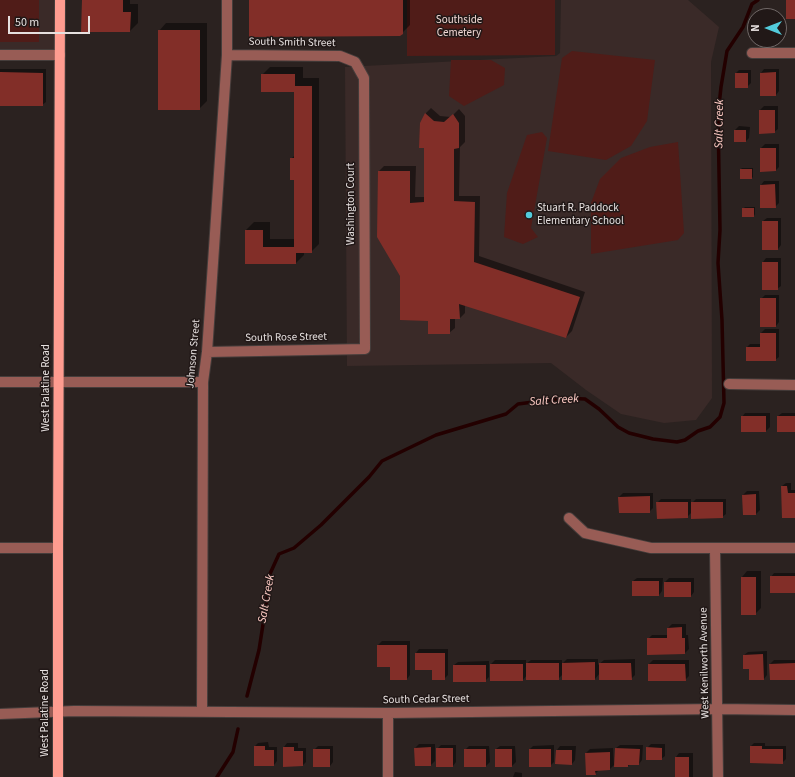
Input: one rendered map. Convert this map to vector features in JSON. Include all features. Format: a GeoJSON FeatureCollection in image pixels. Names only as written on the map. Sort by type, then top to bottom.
{"type":"FeatureCollection","features":[{"type":"Feature","properties":{"kind":"main road","name":"West Palatine Road"},"geometry":{"type":"LineString","coordinates":[[58,777],[60,0]]}},
{"type":"Feature","properties":{"kind":"street","name":"Johnson Street"},"geometry":{"type":"LineString","coordinates":[[202,711],[203,382],[207,352],[227,55],[227,0]]}},
{"type":"Feature","properties":{"kind":"street"},"geometry":{"type":"LineString","coordinates":[[752,53],[795,53]]}},
{"type":"Feature","properties":{"kind":"street"},"geometry":{"type":"LineString","coordinates":[[0,55],[60,55]]}},
{"type":"Feature","properties":{"kind":"street","name":"South Smith Street"},"geometry":{"type":"LineString","coordinates":[[227,55],[340,56],[355,62]]}},
{"type":"Feature","properties":{"kind":"street","name":"Washington Court"},"geometry":{"type":"LineString","coordinates":[[355,62],[364,78],[365,349]]}},
{"type":"Feature","properties":{"kind":"street","name":"South Rose Street"},"geometry":{"type":"LineString","coordinates":[[207,352],[365,349]]}},
{"type":"Feature","properties":{"kind":"street"},"geometry":{"type":"LineString","coordinates":[[0,382],[203,382]]}},
{"type":"Feature","properties":{"kind":"street"},"geometry":{"type":"LineString","coordinates":[[729,384],[795,385]]}},
{"type":"Feature","properties":{"kind":"street"},"geometry":{"type":"LineString","coordinates":[[569,518],[586,533],[651,548],[795,548]]}},
{"type":"Feature","properties":{"kind":"street"},"geometry":{"type":"LineString","coordinates":[[0,548],[58,548]]}},
{"type":"Feature","properties":{"kind":"street","name":"West Kenilworth Avenue"},"geometry":{"type":"LineString","coordinates":[[715,549],[718,777]]}},
{"type":"Feature","properties":{"kind":"street","name":"South Cedar Street"},"geometry":{"type":"LineString","coordinates":[[0,714],[202,711],[388,713],[718,709],[795,710]]}},
{"type":"Feature","properties":{"kind":"street"},"geometry":{"type":"LineString","coordinates":[[388,713],[388,777]]}},
{"type":"Feature","properties":{"kind":"shaded area"},"geometry":{"type":"Polygon","coordinates":[[[0,0],[60,0],[60,55],[0,55],[0,0]]]}},
{"type":"Feature","properties":{"kind":"shaded area","name":"Stuart R. Paddock Elementary School"},"geometry":{"type":"Polygon","coordinates":[[[561,0],[688,0],[719,27],[711,62],[712,398],[696,420],[664,423],[621,414],[586,390],[551,363],[347,366],[345,67],[556,56],[560,53],[561,0]]]}},
{"type":"Feature","properties":{"kind":"green space"},"geometry":{"type":"Polygon","coordinates":[[[0,0],[39,0],[39,42],[0,42],[0,0]]]}},
{"type":"Feature","properties":{"kind":"green space","name":"Southside Cemetery"},"geometry":{"type":"Polygon","coordinates":[[[407,0],[555,0],[555,55],[407,56],[407,0]]]}},
{"type":"Feature","properties":{"kind":"green space"},"geometry":{"type":"Polygon","coordinates":[[[572,51],[655,60],[647,121],[631,146],[606,160],[548,151],[562,58],[572,51]]]}},
{"type":"Feature","properties":{"kind":"green space"},"geometry":{"type":"Polygon","coordinates":[[[451,60],[491,60],[505,68],[504,85],[464,106],[449,96],[451,60]]]}},
{"type":"Feature","properties":{"kind":"green space"},"geometry":{"type":"Polygon","coordinates":[[[542,132],[547,138],[531,228],[538,237],[523,244],[504,237],[507,193],[527,135],[542,132]]]}},
{"type":"Feature","properties":{"kind":"green space"},"geometry":{"type":"Polygon","coordinates":[[[678,142],[684,233],[678,240],[591,254],[591,203],[600,179],[621,158],[650,147],[678,142]]]}},
{"type":"Feature","properties":{"kind":"building"},"geometry":{"type":"Polygon","coordinates":[[[82,0],[123,0],[123,12],[131,12],[130,32],[81,32],[82,0]]]}},
{"type":"Feature","properties":{"kind":"building"},"geometry":{"type":"Polygon","coordinates":[[[249,0],[403,0],[403,34],[400,36],[249,37],[249,0]]]}},
{"type":"Feature","properties":{"kind":"building"},"geometry":{"type":"Polygon","coordinates":[[[786,0],[795,0],[795,19],[787,19],[786,0]]]}},
{"type":"Feature","properties":{"kind":"building"},"geometry":{"type":"Polygon","coordinates":[[[158,30],[200,30],[200,110],[158,110],[158,30]]]}},
{"type":"Feature","properties":{"kind":"building"},"geometry":{"type":"Polygon","coordinates":[[[0,72],[43,73],[43,106],[0,106],[0,72]]]}},
{"type":"Feature","properties":{"kind":"building"},"geometry":{"type":"Polygon","coordinates":[[[776,72],[776,96],[760,96],[760,73],[776,72]]]}},
{"type":"Feature","properties":{"kind":"building"},"geometry":{"type":"Polygon","coordinates":[[[735,73],[748,73],[748,88],[735,88],[735,73]]]}},
{"type":"Feature","properties":{"kind":"building"},"geometry":{"type":"Polygon","coordinates":[[[261,74],[295,74],[295,86],[312,86],[312,253],[296,253],[296,264],[245,264],[245,230],[263,230],[263,247],[294,247],[294,180],[290,180],[290,158],[294,158],[294,92],[261,92],[261,74]]]}},
{"type":"Feature","properties":{"kind":"building"},"geometry":{"type":"Polygon","coordinates":[[[759,110],[775,110],[775,133],[759,134],[759,110]]]}},
{"type":"Feature","properties":{"kind":"building"},"geometry":{"type":"Polygon","coordinates":[[[425,113],[434,121],[444,122],[453,114],[459,123],[459,148],[454,149],[454,201],[475,202],[474,262],[580,297],[566,338],[459,304],[460,319],[450,319],[450,334],[428,334],[428,321],[400,320],[400,276],[377,237],[378,171],[410,171],[410,203],[424,202],[424,148],[419,148],[420,123],[425,113]]]}},
{"type":"Feature","properties":{"kind":"building"},"geometry":{"type":"Polygon","coordinates":[[[734,130],[746,130],[746,142],[734,142],[734,130]]]}},
{"type":"Feature","properties":{"kind":"building"},"geometry":{"type":"Polygon","coordinates":[[[760,148],[776,148],[776,171],[760,172],[760,148]]]}},
{"type":"Feature","properties":{"kind":"building"},"geometry":{"type":"Polygon","coordinates":[[[740,169],[752,169],[752,179],[740,179],[740,169]]]}},
{"type":"Feature","properties":{"kind":"building"},"geometry":{"type":"Polygon","coordinates":[[[775,184],[776,208],[760,208],[760,185],[775,184]]]}},
{"type":"Feature","properties":{"kind":"building"},"geometry":{"type":"Polygon","coordinates":[[[742,208],[754,208],[754,217],[742,217],[742,208]]]}},
{"type":"Feature","properties":{"kind":"building"},"geometry":{"type":"Polygon","coordinates":[[[762,221],[778,221],[778,250],[762,250],[762,221]]]}},
{"type":"Feature","properties":{"kind":"building"},"geometry":{"type":"Polygon","coordinates":[[[762,262],[778,262],[778,290],[762,290],[762,262]]]}},
{"type":"Feature","properties":{"kind":"building"},"geometry":{"type":"Polygon","coordinates":[[[760,298],[776,298],[776,327],[760,327],[760,298]]]}},
{"type":"Feature","properties":{"kind":"building"},"geometry":{"type":"Polygon","coordinates":[[[760,333],[776,333],[776,361],[746,361],[746,347],[760,347],[760,333]]]}},
{"type":"Feature","properties":{"kind":"building"},"geometry":{"type":"Polygon","coordinates":[[[741,416],[766,416],[766,432],[741,432],[741,416]]]}},
{"type":"Feature","properties":{"kind":"building"},"geometry":{"type":"Polygon","coordinates":[[[777,416],[795,416],[795,432],[777,432],[777,416]]]}},
{"type":"Feature","properties":{"kind":"building"},"geometry":{"type":"Polygon","coordinates":[[[781,486],[787,486],[788,493],[795,493],[795,518],[782,518],[781,486]]]}},
{"type":"Feature","properties":{"kind":"building"},"geometry":{"type":"Polygon","coordinates":[[[756,494],[756,515],[743,515],[742,495],[756,494]]]}},
{"type":"Feature","properties":{"kind":"building"},"geometry":{"type":"Polygon","coordinates":[[[650,496],[650,513],[619,513],[618,497],[650,496]]]}},
{"type":"Feature","properties":{"kind":"building"},"geometry":{"type":"Polygon","coordinates":[[[656,502],[688,502],[688,518],[657,519],[656,502]]]}},
{"type":"Feature","properties":{"kind":"building"},"geometry":{"type":"Polygon","coordinates":[[[691,502],[723,502],[723,518],[691,519],[691,502]]]}},
{"type":"Feature","properties":{"kind":"building"},"geometry":{"type":"Polygon","coordinates":[[[770,576],[795,576],[795,593],[770,593],[770,576]]]}},
{"type":"Feature","properties":{"kind":"building"},"geometry":{"type":"Polygon","coordinates":[[[741,577],[756,577],[756,615],[741,615],[741,577]]]}},
{"type":"Feature","properties":{"kind":"building"},"geometry":{"type":"Polygon","coordinates":[[[632,581],[659,581],[659,596],[632,596],[632,581]]]}},
{"type":"Feature","properties":{"kind":"building"},"geometry":{"type":"Polygon","coordinates":[[[664,582],[691,582],[691,597],[664,597],[664,582]]]}},
{"type":"Feature","properties":{"kind":"building"},"geometry":{"type":"Polygon","coordinates":[[[682,627],[682,638],[685,638],[685,654],[647,655],[647,638],[667,638],[667,628],[682,627]]]}},
{"type":"Feature","properties":{"kind":"building"},"geometry":{"type":"Polygon","coordinates":[[[377,645],[407,645],[407,680],[390,680],[390,667],[377,667],[377,645]]]}},
{"type":"Feature","properties":{"kind":"building"},"geometry":{"type":"Polygon","coordinates":[[[415,653],[445,653],[445,680],[432,680],[432,670],[415,670],[415,653]]]}},
{"type":"Feature","properties":{"kind":"building"},"geometry":{"type":"Polygon","coordinates":[[[763,654],[764,680],[749,680],[749,669],[743,669],[743,655],[763,654]]]}},
{"type":"Feature","properties":{"kind":"building"},"geometry":{"type":"Polygon","coordinates":[[[595,662],[595,680],[562,680],[562,663],[595,662]]]}},
{"type":"Feature","properties":{"kind":"building"},"geometry":{"type":"Polygon","coordinates":[[[526,663],[559,663],[559,680],[526,680],[526,663]]]}},
{"type":"Feature","properties":{"kind":"building"},"geometry":{"type":"Polygon","coordinates":[[[599,663],[631,663],[632,680],[599,680],[599,663]]]}},
{"type":"Feature","properties":{"kind":"building"},"geometry":{"type":"Polygon","coordinates":[[[795,663],[795,680],[770,680],[769,664],[795,663]]]}},
{"type":"Feature","properties":{"kind":"building"},"geometry":{"type":"Polygon","coordinates":[[[490,664],[523,664],[523,681],[490,681],[490,664]]]}},
{"type":"Feature","properties":{"kind":"building"},"geometry":{"type":"Polygon","coordinates":[[[648,664],[685,664],[686,681],[648,681],[648,664]]]}},
{"type":"Feature","properties":{"kind":"building"},"geometry":{"type":"Polygon","coordinates":[[[453,665],[486,665],[486,682],[453,682],[453,665]]]}},
{"type":"Feature","properties":{"kind":"building"},"geometry":{"type":"Polygon","coordinates":[[[254,746],[265,746],[265,750],[274,750],[274,766],[254,766],[254,746]]]}},
{"type":"Feature","properties":{"kind":"building"},"geometry":{"type":"Polygon","coordinates":[[[750,746],[762,746],[762,749],[783,749],[783,764],[750,763],[750,746]]]}},
{"type":"Feature","properties":{"kind":"building"},"geometry":{"type":"Polygon","coordinates":[[[283,747],[294,747],[294,751],[303,751],[303,766],[283,767],[283,747]]]}},
{"type":"Feature","properties":{"kind":"building"},"geometry":{"type":"Polygon","coordinates":[[[431,747],[431,766],[415,766],[414,748],[431,747]]]}},
{"type":"Feature","properties":{"kind":"building"},"geometry":{"type":"Polygon","coordinates":[[[646,747],[662,748],[662,760],[646,760],[646,747]]]}},
{"type":"Feature","properties":{"kind":"building"},"geometry":{"type":"Polygon","coordinates":[[[436,748],[453,748],[453,767],[436,767],[436,748]]]}},
{"type":"Feature","properties":{"kind":"building"},"geometry":{"type":"Polygon","coordinates":[[[615,748],[640,749],[639,765],[614,767],[615,748]]]}},
{"type":"Feature","properties":{"kind":"building"},"geometry":{"type":"Polygon","coordinates":[[[313,749],[330,749],[330,767],[313,767],[313,749]]]}},
{"type":"Feature","properties":{"kind":"building"},"geometry":{"type":"Polygon","coordinates":[[[464,749],[486,749],[486,767],[464,767],[464,749]]]}},
{"type":"Feature","properties":{"kind":"building"},"geometry":{"type":"Polygon","coordinates":[[[495,749],[512,749],[512,767],[495,767],[495,749]]]}},
{"type":"Feature","properties":{"kind":"building"},"geometry":{"type":"Polygon","coordinates":[[[529,749],[551,749],[551,767],[529,767],[529,749]]]}},
{"type":"Feature","properties":{"kind":"building"},"geometry":{"type":"Polygon","coordinates":[[[556,750],[572,750],[572,765],[555,764],[556,750]]]}},
{"type":"Feature","properties":{"kind":"building"},"geometry":{"type":"Polygon","coordinates":[[[610,752],[610,770],[595,771],[596,775],[586,775],[585,753],[610,752]]]}},
{"type":"Feature","properties":{"kind":"building"},"geometry":{"type":"Polygon","coordinates":[[[675,757],[689,757],[689,777],[675,777],[675,757]]]}},
{"type":"Feature","properties":{"kind":"waterway","name":"Salt Creek"},"geometry":{"type":"LineString","coordinates":[[247,696],[259,650],[269,576],[279,554],[294,548],[321,525],[369,477],[382,461],[436,435],[506,414],[518,404],[564,398],[585,399],[599,409],[618,427],[629,433],[653,439],[677,442],[685,440],[698,431],[710,427],[720,417],[724,403],[722,320],[718,263],[720,230],[718,115],[727,51],[743,27],[752,4],[758,0]]}},
{"type":"Feature","properties":{"kind":"waterway","name":"Salt Creek"},"geometry":{"type":"LineString","coordinates":[[217,777],[233,752],[238,729]]}},
{"type":"Feature","properties":{"kind":"place","name":"Stuart R. Paddock Elementary School"},"geometry":{"type":"Point","coordinates":[529,215]}}]}
